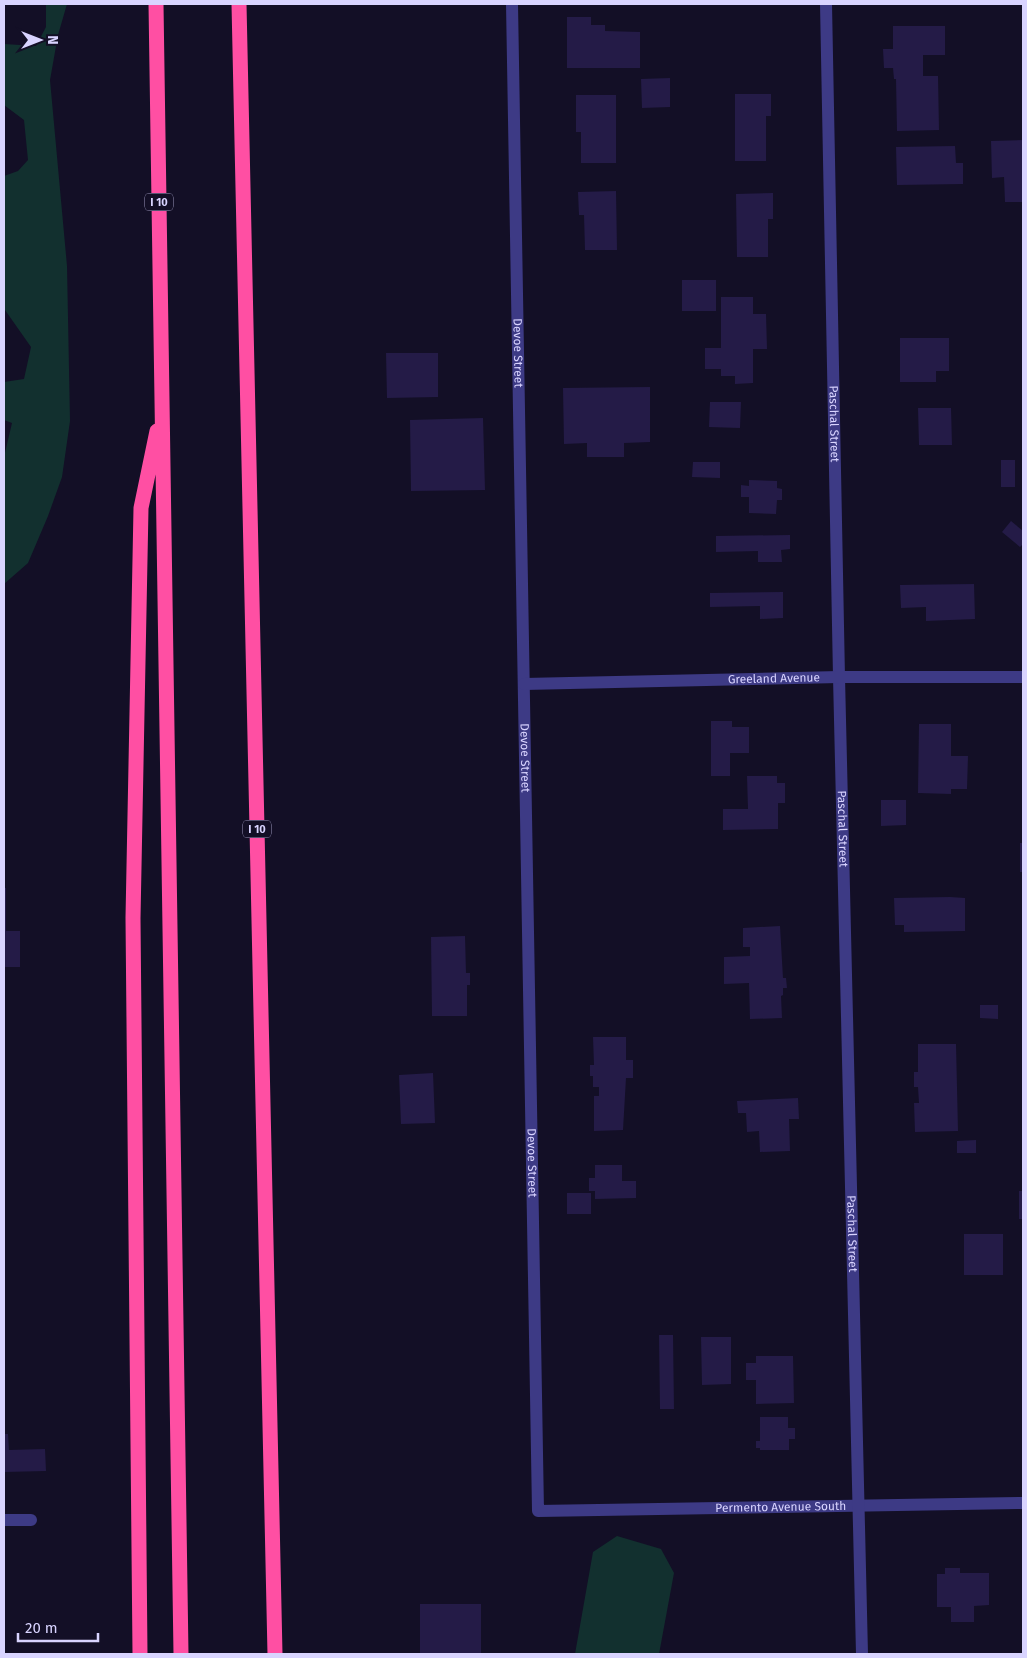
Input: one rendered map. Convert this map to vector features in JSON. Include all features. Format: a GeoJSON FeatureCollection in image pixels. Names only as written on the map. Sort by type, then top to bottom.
{"type":"FeatureCollection","features":[{"type":"Feature","properties":{"kind":"highway","name":"I 10"},"geometry":{"type":"LineString","coordinates":[[156,4],[181,1654]]}},
{"type":"Feature","properties":{"kind":"highway","name":"I 10"},"geometry":{"type":"LineString","coordinates":[[239,4],[275,1654]]}},
{"type":"Feature","properties":{"kind":"highway"},"geometry":{"type":"LineString","coordinates":[[140,1654],[133,918],[141,508],[162,400]]}},
{"type":"Feature","properties":{"kind":"street","name":"Devoe Street"},"geometry":{"type":"LineString","coordinates":[[512,4],[538,1511]]}},
{"type":"Feature","properties":{"kind":"street","name":"Paschal Street"},"geometry":{"type":"LineString","coordinates":[[826,4],[839,677],[860,1505],[862,1654]]}},
{"type":"Feature","properties":{"kind":"street","name":"Greeland Avenue"},"geometry":{"type":"LineString","coordinates":[[524,684],[839,677],[1023,677]]}},
{"type":"Feature","properties":{"kind":"street","name":"Permento Avenue South"},"geometry":{"type":"LineString","coordinates":[[538,1511],[1023,1503]]}},
{"type":"Feature","properties":{"kind":"street"},"geometry":{"type":"LineString","coordinates":[[4,1520],[31,1520]]}},
{"type":"Feature","properties":{"kind":"green space"},"geometry":{"type":"Polygon","coordinates":[[[46,4],[67,4],[58,35],[50,80],[67,266],[70,421],[62,477],[48,516],[28,563],[4,584],[4,457],[12,423],[4,420],[4,382],[24,379],[31,347],[5,310],[4,303],[4,176],[18,171],[28,160],[24,120],[4,105],[4,44],[36,46],[46,27],[46,4]]]}},
{"type":"Feature","properties":{"kind":"green space"},"geometry":{"type":"Polygon","coordinates":[[[617,1536],[661,1549],[674,1573],[659,1654],[575,1654],[593,1552],[617,1536]]]}},
{"type":"Feature","properties":{"kind":"building"},"geometry":{"type":"Polygon","coordinates":[[[567,17],[591,17],[591,25],[605,25],[605,31],[640,32],[640,68],[567,68],[567,17]]]}},
{"type":"Feature","properties":{"kind":"building"},"geometry":{"type":"Polygon","coordinates":[[[893,26],[945,26],[945,55],[923,55],[923,76],[938,76],[939,130],[897,131],[896,79],[894,79],[893,68],[884,68],[883,49],[893,49],[893,26]]]}},
{"type":"Feature","properties":{"kind":"building"},"geometry":{"type":"Polygon","coordinates":[[[670,78],[670,107],[642,108],[641,79],[670,78]]]}},
{"type":"Feature","properties":{"kind":"building"},"geometry":{"type":"Polygon","coordinates":[[[735,94],[771,94],[771,116],[766,116],[766,161],[735,161],[735,94]]]}},
{"type":"Feature","properties":{"kind":"building"},"geometry":{"type":"Polygon","coordinates":[[[576,95],[616,95],[616,163],[581,163],[581,132],[576,132],[576,95]]]}},
{"type":"Feature","properties":{"kind":"building"},"geometry":{"type":"Polygon","coordinates":[[[1023,140],[1023,202],[1005,202],[1004,177],[992,178],[991,141],[1023,140]]]}},
{"type":"Feature","properties":{"kind":"building"},"geometry":{"type":"Polygon","coordinates":[[[955,146],[956,163],[963,163],[963,184],[897,185],[896,147],[955,146]]]}},
{"type":"Feature","properties":{"kind":"building"},"geometry":{"type":"Polygon","coordinates":[[[616,191],[617,250],[585,250],[584,215],[579,215],[578,192],[616,191]]]}},
{"type":"Feature","properties":{"kind":"building"},"geometry":{"type":"Polygon","coordinates":[[[773,193],[773,219],[768,219],[768,257],[737,257],[736,194],[773,193]]]}},
{"type":"Feature","properties":{"kind":"building"},"geometry":{"type":"Polygon","coordinates":[[[682,280],[716,280],[716,311],[682,311],[682,280]]]}},
{"type":"Feature","properties":{"kind":"building"},"geometry":{"type":"Polygon","coordinates":[[[721,297],[753,297],[753,314],[766,314],[767,349],[753,349],[753,383],[735,384],[735,376],[721,376],[721,369],[705,369],[705,348],[721,348],[721,297]]]}},
{"type":"Feature","properties":{"kind":"building"},"geometry":{"type":"Polygon","coordinates":[[[900,338],[949,338],[949,371],[936,371],[936,382],[900,382],[900,338]]]}},
{"type":"Feature","properties":{"kind":"building"},"geometry":{"type":"Polygon","coordinates":[[[386,353],[438,353],[438,397],[387,398],[386,353]]]}},
{"type":"Feature","properties":{"kind":"building"},"geometry":{"type":"Polygon","coordinates":[[[650,387],[650,442],[624,443],[624,457],[587,457],[587,443],[564,444],[563,388],[650,387]]]}},
{"type":"Feature","properties":{"kind":"building"},"geometry":{"type":"Polygon","coordinates":[[[710,402],[741,402],[740,428],[709,427],[710,402]]]}},
{"type":"Feature","properties":{"kind":"building"},"geometry":{"type":"Polygon","coordinates":[[[918,408],[951,408],[952,445],[919,445],[918,408]]]}},
{"type":"Feature","properties":{"kind":"building"},"geometry":{"type":"Polygon","coordinates":[[[483,418],[485,490],[411,491],[410,420],[483,418]]]}},
{"type":"Feature","properties":{"kind":"building"},"geometry":{"type":"Polygon","coordinates":[[[1001,460],[1015,460],[1015,487],[1001,487],[1001,460]]]}},
{"type":"Feature","properties":{"kind":"building"},"geometry":{"type":"Polygon","coordinates":[[[693,462],[720,462],[720,478],[692,477],[693,462]]]}},
{"type":"Feature","properties":{"kind":"building"},"geometry":{"type":"Polygon","coordinates":[[[749,480],[777,481],[777,488],[782,489],[782,500],[777,500],[776,514],[749,513],[749,497],[741,497],[741,485],[749,486],[749,480]]]}},
{"type":"Feature","properties":{"kind":"building"},"geometry":{"type":"Polygon","coordinates":[[[1011,521],[1023,531],[1023,544],[1020,547],[1002,532],[1011,521]]]}},
{"type":"Feature","properties":{"kind":"building"},"geometry":{"type":"Polygon","coordinates":[[[790,535],[790,549],[781,550],[782,562],[758,562],[758,551],[716,552],[716,536],[790,535]]]}},
{"type":"Feature","properties":{"kind":"building"},"geometry":{"type":"Polygon","coordinates":[[[974,584],[975,619],[926,621],[926,607],[901,608],[900,585],[974,584]]]}},
{"type":"Feature","properties":{"kind":"building"},"geometry":{"type":"Polygon","coordinates":[[[783,592],[783,618],[760,619],[760,606],[710,607],[710,593],[783,592]]]}},
{"type":"Feature","properties":{"kind":"building"},"geometry":{"type":"Polygon","coordinates":[[[711,721],[732,721],[732,727],[749,727],[749,753],[730,753],[730,776],[711,776],[711,721]]]}},
{"type":"Feature","properties":{"kind":"building"},"geometry":{"type":"Polygon","coordinates":[[[919,724],[951,724],[951,756],[968,756],[967,789],[951,789],[951,794],[918,793],[919,724]]]}},
{"type":"Feature","properties":{"kind":"building"},"geometry":{"type":"Polygon","coordinates":[[[747,776],[777,776],[777,783],[785,783],[785,803],[778,803],[778,829],[723,830],[723,809],[748,809],[747,776]]]}},
{"type":"Feature","properties":{"kind":"building"},"geometry":{"type":"Polygon","coordinates":[[[881,800],[906,800],[906,825],[881,826],[881,800]]]}},
{"type":"Feature","properties":{"kind":"building"},"geometry":{"type":"Polygon","coordinates":[[[1020,843],[1023,843],[1023,872],[1020,872],[1020,843]]]}},
{"type":"Feature","properties":{"kind":"building"},"geometry":{"type":"Polygon","coordinates":[[[4,888],[6,888],[6,931],[20,931],[20,967],[4,967],[4,888]]]}},
{"type":"Feature","properties":{"kind":"building"},"geometry":{"type":"Polygon","coordinates":[[[894,898],[965,898],[965,931],[904,932],[904,925],[895,925],[894,898]]]}},
{"type":"Feature","properties":{"kind":"building"},"geometry":{"type":"Polygon","coordinates":[[[780,926],[783,978],[786,978],[787,988],[783,988],[783,995],[781,996],[782,1018],[750,1019],[749,983],[724,984],[724,957],[750,956],[750,947],[743,947],[743,928],[780,926]]]}},
{"type":"Feature","properties":{"kind":"building"},"geometry":{"type":"Polygon","coordinates":[[[465,936],[466,973],[470,973],[470,985],[467,985],[467,1016],[432,1016],[431,937],[465,936]]]}},
{"type":"Feature","properties":{"kind":"building"},"geometry":{"type":"Polygon","coordinates":[[[980,1005],[998,1005],[998,1019],[980,1018],[980,1005]]]}},
{"type":"Feature","properties":{"kind":"building"},"geometry":{"type":"Polygon","coordinates":[[[593,1037],[626,1037],[626,1060],[633,1060],[633,1078],[626,1078],[623,1130],[594,1131],[594,1096],[599,1096],[599,1087],[593,1087],[593,1076],[590,1076],[590,1065],[594,1065],[593,1037]]]}},
{"type":"Feature","properties":{"kind":"building"},"geometry":{"type":"Polygon","coordinates":[[[918,1044],[956,1044],[958,1131],[915,1132],[914,1103],[919,1103],[918,1087],[914,1087],[914,1072],[918,1072],[918,1044]]]}},
{"type":"Feature","properties":{"kind":"building"},"geometry":{"type":"Polygon","coordinates":[[[433,1073],[435,1123],[401,1124],[399,1075],[433,1073]]]}},
{"type":"Feature","properties":{"kind":"building"},"geometry":{"type":"Polygon","coordinates":[[[798,1098],[799,1119],[789,1119],[790,1151],[760,1152],[759,1131],[747,1132],[746,1113],[738,1113],[737,1101],[798,1098]]]}},
{"type":"Feature","properties":{"kind":"building"},"geometry":{"type":"Polygon","coordinates":[[[976,1140],[976,1153],[957,1153],[957,1141],[976,1140]]]}},
{"type":"Feature","properties":{"kind":"building"},"geometry":{"type":"Polygon","coordinates":[[[595,1165],[622,1165],[622,1181],[636,1181],[636,1198],[595,1199],[595,1191],[589,1191],[589,1178],[595,1178],[595,1165]]]}},
{"type":"Feature","properties":{"kind":"building"},"geometry":{"type":"Polygon","coordinates":[[[1019,1191],[1023,1191],[1023,1219],[1019,1219],[1019,1191]]]}},
{"type":"Feature","properties":{"kind":"building"},"geometry":{"type":"Polygon","coordinates":[[[567,1193],[591,1193],[591,1214],[567,1214],[567,1193]]]}},
{"type":"Feature","properties":{"kind":"building"},"geometry":{"type":"Polygon","coordinates":[[[964,1234],[1003,1234],[1003,1275],[964,1275],[964,1234]]]}},
{"type":"Feature","properties":{"kind":"building"},"geometry":{"type":"Polygon","coordinates":[[[659,1335],[673,1335],[674,1409],[660,1409],[659,1335]]]}},
{"type":"Feature","properties":{"kind":"building"},"geometry":{"type":"Polygon","coordinates":[[[701,1337],[731,1337],[731,1384],[702,1385],[701,1337]]]}},
{"type":"Feature","properties":{"kind":"building"},"geometry":{"type":"Polygon","coordinates":[[[756,1356],[793,1356],[794,1403],[756,1404],[756,1380],[746,1380],[746,1363],[756,1363],[756,1356]]]}},
{"type":"Feature","properties":{"kind":"building"},"geometry":{"type":"Polygon","coordinates":[[[760,1417],[788,1417],[788,1428],[795,1428],[795,1439],[789,1439],[789,1450],[760,1450],[760,1448],[756,1448],[756,1441],[760,1441],[760,1417]]]}},
{"type":"Feature","properties":{"kind":"building"},"geometry":{"type":"Polygon","coordinates":[[[4,1434],[8,1434],[9,1450],[45,1449],[46,1471],[4,1472],[4,1434]]]}},
{"type":"Feature","properties":{"kind":"building"},"geometry":{"type":"Polygon","coordinates":[[[945,1568],[960,1568],[960,1573],[989,1573],[989,1605],[974,1606],[974,1622],[951,1622],[951,1607],[937,1607],[937,1574],[945,1574],[945,1568]]]}},
{"type":"Feature","properties":{"kind":"building"},"geometry":{"type":"Polygon","coordinates":[[[420,1604],[481,1604],[481,1654],[420,1654],[420,1604]]]}}]}
